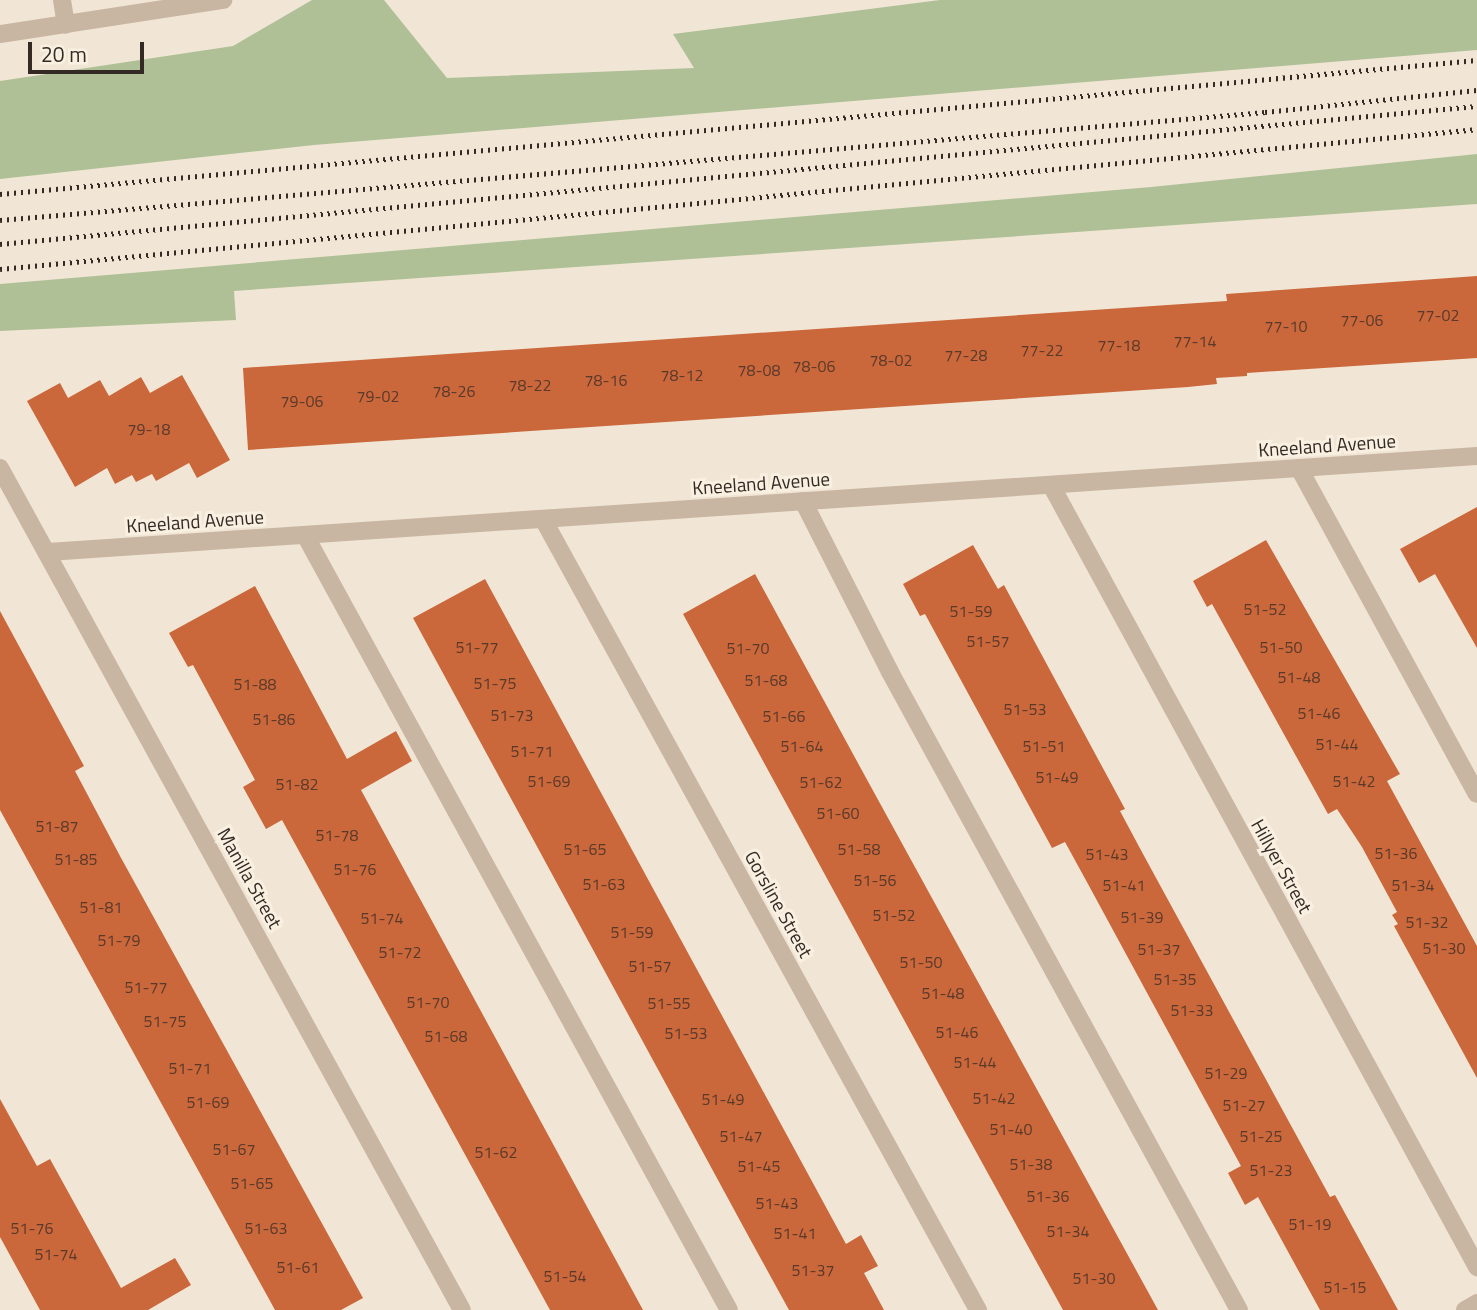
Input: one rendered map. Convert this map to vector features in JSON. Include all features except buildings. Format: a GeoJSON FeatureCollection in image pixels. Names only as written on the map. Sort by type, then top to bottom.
{"type":"FeatureCollection","features":[{"type":"Feature","properties":{"kind":"street"},"geometry":{"type":"LineString","coordinates":[[62,0],[66,24]]}},
{"type":"Feature","properties":{"kind":"street"},"geometry":{"type":"LineString","coordinates":[[0,34],[223,0]]}},
{"type":"Feature","properties":{"kind":"street","name":"Kneeland Avenue"},"geometry":{"type":"LineString","coordinates":[[48,552],[1477,456]]}},
{"type":"Feature","properties":{"kind":"street","name":"Manilla Street"},"geometry":{"type":"LineString","coordinates":[[0,468],[462,1310]]}},
{"type":"Feature","properties":{"kind":"street"},"geometry":{"type":"LineString","coordinates":[[1299,468],[1477,794]]}},
{"type":"Feature","properties":{"kind":"street","name":"Hillyer Street"},"geometry":{"type":"LineString","coordinates":[[1051,485],[1474,1255]]}},
{"type":"Feature","properties":{"kind":"street"},"geometry":{"type":"LineString","coordinates":[[803,501],[890,672],[1239,1310]]}},
{"type":"Feature","properties":{"kind":"street","name":"Gorsline Street"},"geometry":{"type":"LineString","coordinates":[[543,519],[978,1310]]}},
{"type":"Feature","properties":{"kind":"street"},"geometry":{"type":"LineString","coordinates":[[305,535],[729,1310]]}},
{"type":"Feature","properties":{"kind":"street"},"geometry":{"type":"LineString","coordinates":[[1465,1310],[1477,1303]]}},
{"type":"Feature","properties":{"kind":"green space"},"geometry":{"type":"Polygon","coordinates":[[[312,0],[384,0],[447,78],[694,68],[673,34],[940,0],[1477,0],[1477,50],[314,145],[0,179],[0,81],[233,46],[312,0]]]}},
{"type":"Feature","properties":{"kind":"green space"},"geometry":{"type":"Polygon","coordinates":[[[1477,154],[1477,204],[234,291],[236,320],[0,331],[0,284],[1151,187],[1477,154]]]}},
{"type":"Feature","properties":{"kind":"railway"},"geometry":{"type":"LineString","coordinates":[[0,194],[1477,60]]}},
{"type":"Feature","properties":{"kind":"railway"},"geometry":{"type":"LineString","coordinates":[[0,220],[1265,112],[1477,90]]}},
{"type":"Feature","properties":{"kind":"railway"},"geometry":{"type":"LineString","coordinates":[[0,244],[1477,106]]}},
{"type":"Feature","properties":{"kind":"railway"},"geometry":{"type":"LineString","coordinates":[[0,269],[1477,129]]}}]}
